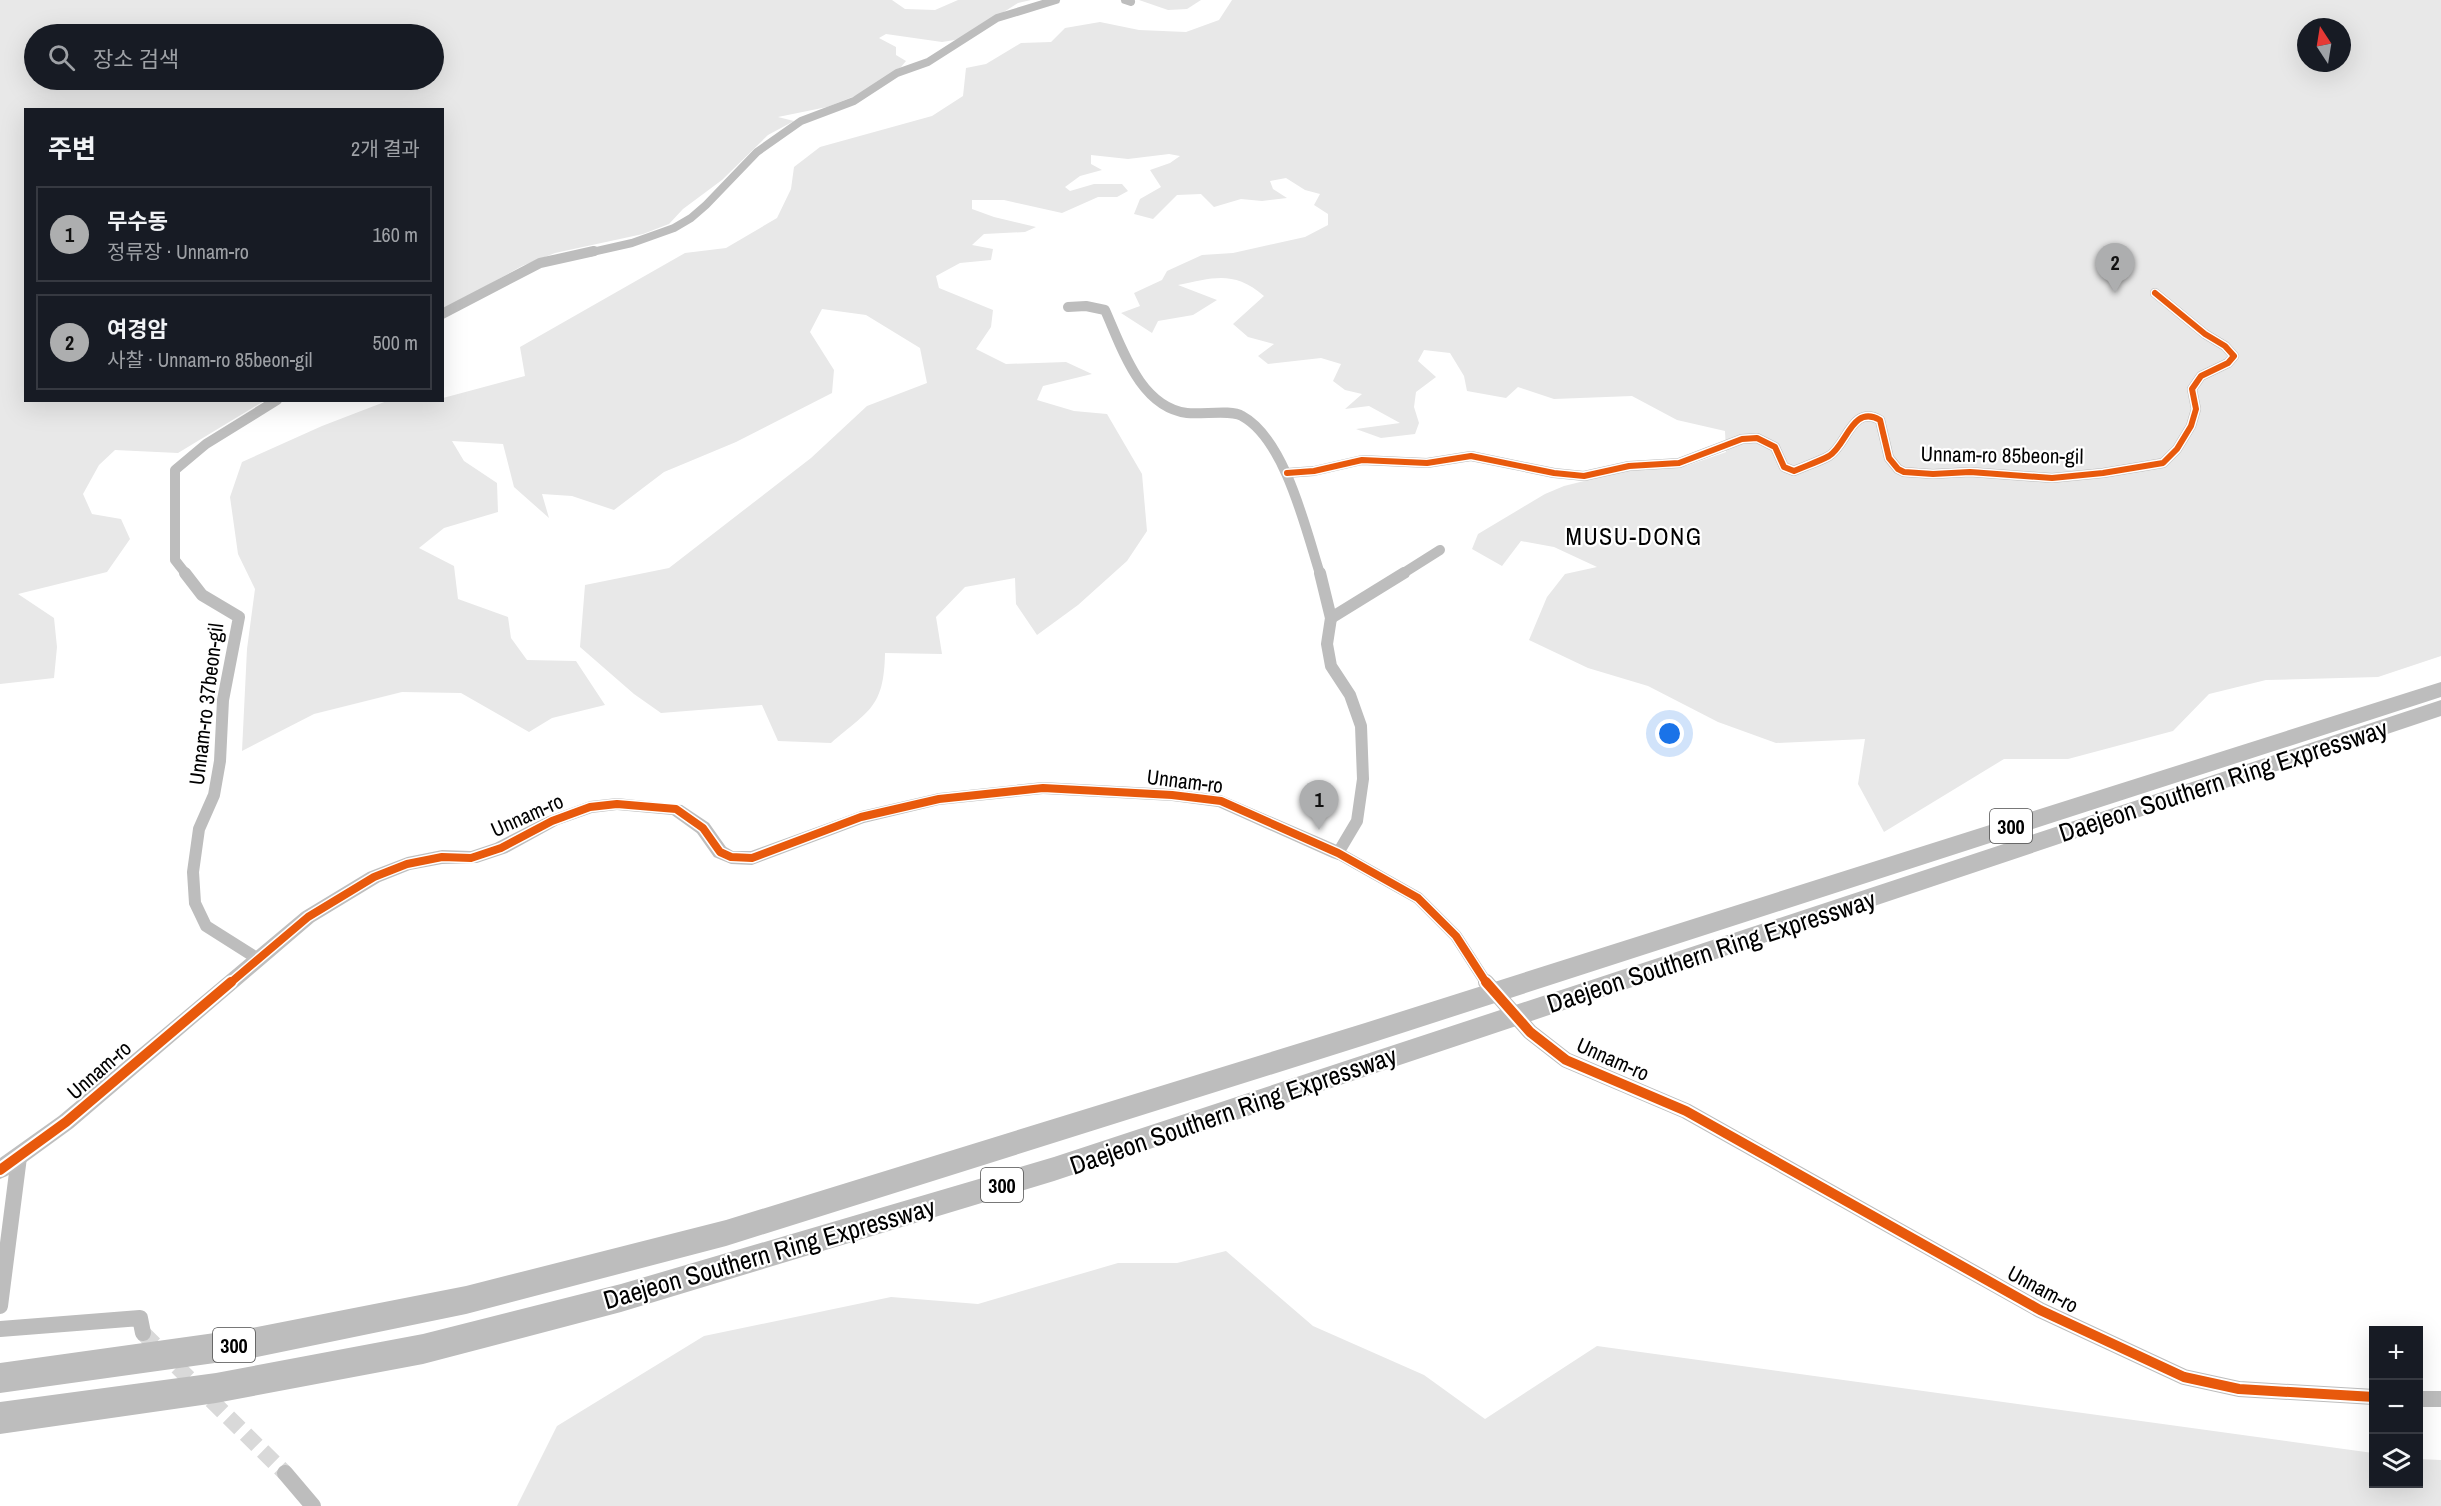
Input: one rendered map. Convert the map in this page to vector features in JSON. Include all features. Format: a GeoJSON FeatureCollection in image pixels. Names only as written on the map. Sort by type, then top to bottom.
{"type":"FeatureCollection","features":[{"type":"Feature","properties":{"kind":"highway","name":"Daejeon Southern Ring Expressway"},"geometry":{"type":"LineString","coordinates":[[0,1378],[257,1342],[466,1300],[663,1251],[1365,1034],[2441,689]]}},
{"type":"Feature","properties":{"kind":"highway","name":"Daejeon Southern Ring Expressway"},"geometry":{"type":"LineString","coordinates":[[0,1419],[216,1388],[423,1349],[621,1298],[1054,1170],[2441,708]]}},
{"type":"Feature","properties":{"kind":"street"},"geometry":{"type":"LineString","coordinates":[[444,313],[540,263],[632,243],[674,228],[691,218],[706,205],[757,152],[801,121],[854,100],[897,73],[928,62],[997,18],[1056,0]]}},
{"type":"Feature","properties":{"kind":"street","name":"Unnam-ro 85beon-gil"},"geometry":{"type":"LineString","coordinates":[[1287,473],[1314,471],[1362,460],[1427,463],[1470,456],[1554,473],[1584,476],[1629,466],[1679,463],[1742,439],[1757,438],[1775,447],[1784,467],[1794,471],[1831,455],[1851,426],[1861,417],[1872,416],[1880,420],[1889,458],[1898,469],[1904,472],[1933,474],[1970,472],[2052,478],[2163,463],[2177,448],[2191,426],[2196,410],[2192,389],[2201,376],[2228,363],[2234,356],[2225,346],[2205,334],[2155,293]]}},
{"type":"Feature","properties":{"kind":"street"},"geometry":{"type":"LineString","coordinates":[[1068,307],[1086,306],[1105,310],[1130,366],[1144,386],[1162,404],[1186,413],[1240,414],[1251,422],[1276,453],[1287,473],[1322,579],[1331,618],[1327,644],[1331,666],[1350,695],[1361,726],[1363,779],[1357,821],[1338,853]]}},
{"type":"Feature","properties":{"kind":"street","name":"Unnam-ro 37beon-gil"},"geometry":{"type":"LineString","coordinates":[[258,959],[206,926],[195,903],[193,872],[199,829],[214,795],[220,761],[224,700],[236,641],[238,617],[202,595],[175,560],[175,470],[206,444],[274,402]]}},
{"type":"Feature","properties":{"kind":"street"},"geometry":{"type":"LineString","coordinates":[[1331,618],[1440,550]]}},
{"type":"Feature","properties":{"kind":"street","name":"Unnam-ro"},"geometry":{"type":"LineString","coordinates":[[0,1170],[66,1122],[308,917],[374,877],[407,864],[442,857],[471,858],[501,849],[552,821],[590,807],[617,804],[676,809],[703,828],[720,852],[731,857],[752,858],[861,817],[939,799],[1043,788],[1172,795],[1221,801],[1338,853],[1418,898],[1456,936],[1488,986],[1530,1032],[1566,1060],[1686,1111],[2040,1310],[2184,1377],[2239,1389],[2369,1397]]}},
{"type":"Feature","properties":{"kind":"street"},"geometry":{"type":"LineString","coordinates":[[0,1306],[19,1157]]}},
{"type":"Feature","properties":{"kind":"street"},"geometry":{"type":"LineString","coordinates":[[0,1329],[140,1318],[143,1334]]}},
{"type":"Feature","properties":{"kind":"street"},"geometry":{"type":"LineString","coordinates":[[2423,1399],[2441,1399]]}},
{"type":"Feature","properties":{"kind":"street"},"geometry":{"type":"LineString","coordinates":[[285,1473],[313,1506]]}},
{"type":"Feature","properties":{"kind":"shaded area"},"geometry":{"type":"Polygon","coordinates":[[[0,0],[892,0],[905,9],[935,10],[958,0],[1031,0],[1018,3],[961,39],[942,42],[886,34],[879,38],[896,47],[896,55],[906,61],[901,67],[860,94],[827,107],[778,117],[794,121],[768,135],[722,180],[683,209],[669,224],[643,234],[555,253],[522,266],[444,309],[444,108],[24,108],[24,402],[262,402],[178,453],[115,450],[99,465],[83,494],[92,514],[121,519],[130,539],[107,572],[18,594],[54,618],[57,647],[54,678],[0,684],[0,0]]]}},
{"type":"Feature","properties":{"kind":"shaded area"},"geometry":{"type":"Polygon","coordinates":[[[1139,0],[1201,0],[1187,9],[1168,10],[1139,0]]]}},
{"type":"Feature","properties":{"kind":"shaded area"},"geometry":{"type":"Polygon","coordinates":[[[1232,0],[2441,0],[2441,656],[2378,677],[2266,680],[2209,694],[2173,731],[2068,759],[2004,759],[1884,832],[1858,784],[1865,739],[1776,743],[1718,722],[1648,686],[1588,668],[1529,640],[1547,597],[1565,574],[1597,567],[1554,547],[1521,541],[1502,566],[1472,549],[1478,534],[1545,494],[1564,486],[1632,469],[1686,466],[1726,452],[1725,431],[1677,420],[1632,396],[1554,399],[1518,387],[1506,398],[1467,391],[1464,376],[1450,353],[1424,350],[1418,361],[1436,377],[1416,392],[1414,407],[1419,423],[1415,434],[1381,438],[1356,429],[1400,423],[1369,406],[1345,409],[1362,394],[1345,390],[1333,381],[1341,364],[1321,358],[1268,364],[1258,356],[1274,344],[1248,337],[1233,324],[1264,296],[1243,282],[1223,278],[1178,285],[1217,300],[1193,315],[1158,321],[1152,333],[1121,313],[1140,306],[1134,293],[1162,280],[1167,271],[1202,255],[1233,253],[1305,237],[1328,225],[1328,214],[1314,205],[1320,194],[1305,190],[1286,178],[1270,181],[1273,189],[1287,198],[1262,201],[1241,199],[1214,207],[1201,194],[1177,195],[1153,219],[1134,214],[1140,199],[1161,187],[1150,170],[1170,163],[1180,156],[1169,154],[1128,159],[1091,155],[1091,164],[1102,170],[1080,176],[1065,187],[1070,191],[1094,184],[1122,184],[1128,191],[1117,197],[1098,197],[1062,213],[1004,200],[972,200],[972,209],[1036,227],[1025,232],[984,234],[972,245],[993,249],[991,260],[960,263],[936,276],[939,288],[993,310],[991,327],[976,349],[1006,364],[1066,362],[1092,374],[1043,386],[1037,400],[1074,411],[1107,414],[1142,474],[1147,531],[1127,561],[1078,605],[1037,635],[1016,604],[1015,578],[965,587],[936,617],[942,654],[885,653],[881,686],[872,706],[865,715],[831,743],[778,741],[762,705],[661,713],[634,694],[580,647],[585,585],[669,568],[811,458],[867,406],[927,383],[920,348],[866,315],[822,309],[810,332],[834,370],[832,393],[736,442],[664,472],[614,510],[572,496],[542,494],[549,518],[514,487],[503,444],[452,441],[464,461],[497,483],[498,512],[444,528],[419,548],[454,566],[458,599],[508,617],[511,638],[527,660],[576,661],[605,705],[552,718],[529,732],[461,693],[402,692],[314,714],[242,751],[247,649],[255,589],[238,554],[230,497],[242,462],[322,426],[384,402],[444,402],[444,398],[525,376],[520,347],[685,253],[726,248],[777,218],[791,189],[794,167],[820,147],[932,116],[963,96],[966,68],[986,64],[1021,43],[1051,42],[1065,28],[1100,22],[1139,30],[1186,32],[1219,20],[1232,0]]]}},
{"type":"Feature","properties":{"kind":"shaded area"},"geometry":{"type":"Polygon","coordinates":[[[1226,1251],[1313,1326],[1424,1375],[1485,1419],[1597,1346],[2369,1452],[2369,1488],[2423,1488],[2423,1459],[2441,1460],[2441,1506],[517,1506],[557,1426],[704,1336],[891,1297],[978,1304],[1118,1263],[1177,1263],[1226,1251]]]}},
{"type":"Feature","properties":{"kind":"tunnel"},"geometry":{"type":"LineString","coordinates":[[143,1333],[285,1473]]}},
{"type":"Feature","properties":{"kind":"cycle path"},"geometry":{"type":"LineString","coordinates":[[1287,473],[1314,471],[1362,460],[1427,463],[1471,456],[1554,473],[1584,476],[1629,466],[1679,463],[1742,439],[1757,438],[1775,447],[1784,467],[1794,471],[1831,455],[1851,426],[1861,417],[1873,416],[1880,420],[1889,458],[1898,469],[1904,472],[1933,474],[1970,472],[2052,478],[2103,473],[2163,463],[2177,449],[2191,426],[2196,409],[2192,389],[2201,376],[2228,363],[2234,356],[2225,346],[2205,334],[2155,293]]}},
{"type":"Feature","properties":{"kind":"cycle path"},"geometry":{"type":"LineString","coordinates":[[0,1170],[66,1122],[308,917],[374,877],[407,864],[442,857],[471,858],[501,848],[552,821],[590,807],[617,804],[676,809],[703,828],[720,852],[731,857],[752,858],[861,817],[939,799],[1043,788],[1172,795],[1221,801],[1338,853],[1418,898],[1456,936],[1488,986],[1530,1032],[1566,1060],[1686,1111],[2040,1310],[2184,1377],[2239,1389],[2369,1397]]}},
{"type":"Feature","properties":{"kind":"place","name":"여경암"},"geometry":{"type":"Point","coordinates":[2115,293]}},
{"type":"Feature","properties":{"kind":"place","name":"무수동"},"geometry":{"type":"Point","coordinates":[1319,830]}},
{"type":"Feature","properties":{"kind":"district","name":"MUSU-DONG"},"geometry":{"type":"Point","coordinates":[1634,536]}}]}
